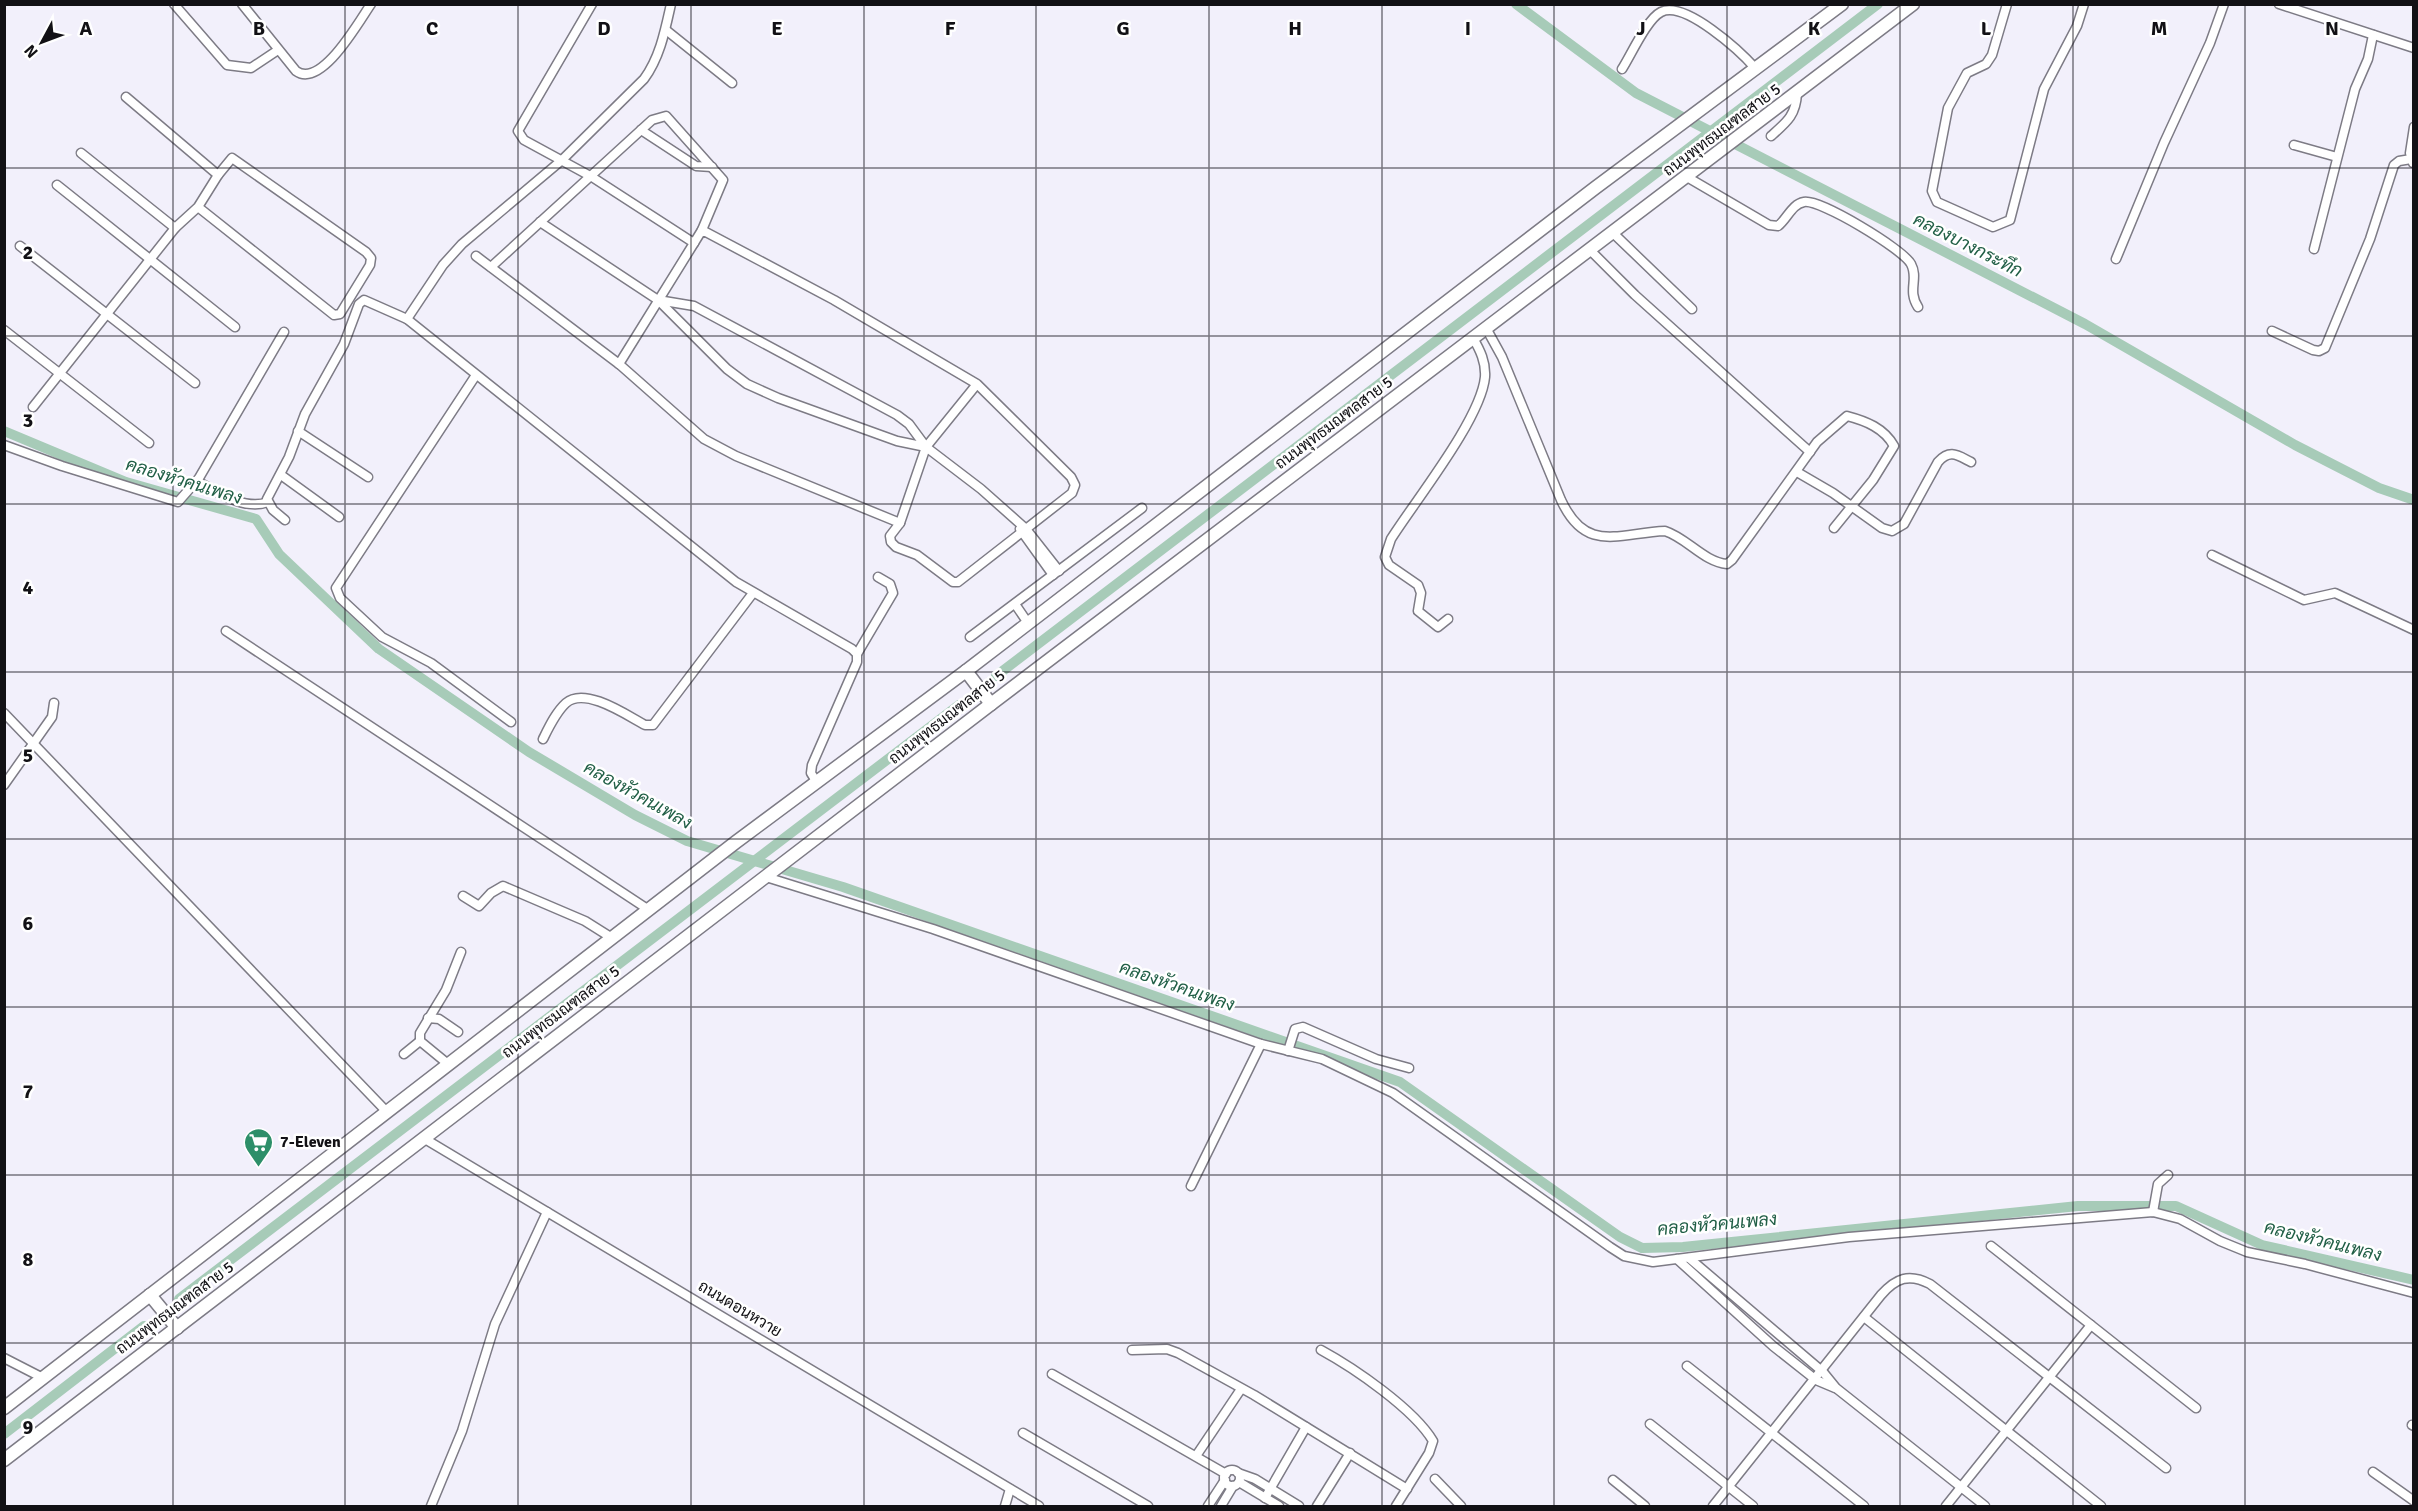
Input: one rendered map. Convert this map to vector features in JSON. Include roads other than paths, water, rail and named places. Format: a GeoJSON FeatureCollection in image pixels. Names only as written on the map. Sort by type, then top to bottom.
{"type":"FeatureCollection","features":[{"type":"Feature","properties":{"kind":"main road","name":"ถนนพุทธมณฑลสาย 5"},"geometry":{"type":"LineString","coordinates":[[4,1408],[736,842],[966,671],[1842,4]]}},
{"type":"Feature","properties":{"kind":"main road","name":"ถนนพุทธมณฑลสาย 5"},"geometry":{"type":"LineString","coordinates":[[4,1460],[991,704],[1913,4]]}},
{"type":"Feature","properties":{"kind":"main road"},"geometry":{"type":"LineString","coordinates":[[966,671],[991,704]]}},
{"type":"Feature","properties":{"kind":"main road"},"geometry":{"type":"LineString","coordinates":[[150,1295],[177,1328]]}},
{"type":"Feature","properties":{"kind":"street"},"geometry":{"type":"LineString","coordinates":[[174,4],[228,65],[251,68],[278,50]]}},
{"type":"Feature","properties":{"kind":"street"},"geometry":{"type":"LineString","coordinates":[[242,4],[302,76],[318,72],[344,43],[371,4]]}},
{"type":"Feature","properties":{"kind":"street"},"geometry":{"type":"LineString","coordinates":[[592,4],[518,131],[524,140],[592,177],[694,243]]}},
{"type":"Feature","properties":{"kind":"street"},"geometry":{"type":"LineString","coordinates":[[407,319],[443,265],[462,244],[562,160],[644,79],[654,65],[666,30],[671,4]]}},
{"type":"Feature","properties":{"kind":"street"},"geometry":{"type":"LineString","coordinates":[[2007,4],[1992,55],[1986,64],[1967,73],[1948,108],[1932,191],[1937,202],[1993,227],[2010,220],[2044,89],[2077,26],[2084,4]]}},
{"type":"Feature","properties":{"kind":"street"},"geometry":{"type":"LineString","coordinates":[[2116,259],[2164,143],[2211,43],[2224,4]]}},
{"type":"Feature","properties":{"kind":"street"},"geometry":{"type":"LineString","coordinates":[[2279,4],[2414,48]]}},
{"type":"Feature","properties":{"kind":"street"},"geometry":{"type":"LineString","coordinates":[[1622,69],[1653,18],[1661,12],[1670,10],[1698,21],[1721,36],[1740,51],[1756,69]]}},
{"type":"Feature","properties":{"kind":"street"},"geometry":{"type":"LineString","coordinates":[[666,30],[732,83]]}},
{"type":"Feature","properties":{"kind":"street"},"geometry":{"type":"LineString","coordinates":[[2314,249],[2355,88],[2368,59],[2373,35]]}},
{"type":"Feature","properties":{"kind":"street"},"geometry":{"type":"LineString","coordinates":[[1771,136],[1792,116],[1796,108],[1797,93]]}},
{"type":"Feature","properties":{"kind":"street"},"geometry":{"type":"LineString","coordinates":[[126,96],[218,175]]}},
{"type":"Feature","properties":{"kind":"street"},"geometry":{"type":"LineString","coordinates":[[491,267],[652,120],[666,116],[712,167],[723,184],[702,230],[619,364]]}},
{"type":"Feature","properties":{"kind":"street"},"geometry":{"type":"LineString","coordinates":[[2272,331],[2313,350],[2319,351],[2325,348],[2370,239],[2394,165],[2399,161],[2412,161],[2414,127]]}},
{"type":"Feature","properties":{"kind":"street"},"geometry":{"type":"LineString","coordinates":[[641,130],[696,166],[712,167]]}},
{"type":"Feature","properties":{"kind":"street"},"geometry":{"type":"LineString","coordinates":[[2294,145],[2337,157]]}},
{"type":"Feature","properties":{"kind":"street"},"geometry":{"type":"LineString","coordinates":[[81,153],[175,228]]}},
{"type":"Feature","properties":{"kind":"street"},"geometry":{"type":"LineString","coordinates":[[33,407],[107,317],[175,228],[198,207],[218,175],[232,158],[243,163],[366,252],[371,258],[370,265],[340,314],[334,315],[198,207]]}},
{"type":"Feature","properties":{"kind":"street"},"geometry":{"type":"LineString","coordinates":[[1687,177],[1769,225],[1778,226],[1796,205],[1803,202],[1825,207],[1903,254],[1913,271],[1912,298],[1918,307]]}},
{"type":"Feature","properties":{"kind":"street"},"geometry":{"type":"LineString","coordinates":[[57,185],[235,327]]}},
{"type":"Feature","properties":{"kind":"street"},"geometry":{"type":"LineString","coordinates":[[540,222],[658,300],[727,369],[747,384],[778,398],[897,441],[926,447]]}},
{"type":"Feature","properties":{"kind":"street"},"geometry":{"type":"LineString","coordinates":[[702,230],[834,300],[976,384],[1071,477],[1075,485],[1071,493],[958,582],[953,582],[916,555],[891,543],[890,536],[900,524],[926,447],[976,384]]}},
{"type":"Feature","properties":{"kind":"street"},"geometry":{"type":"LineString","coordinates":[[1613,233],[1692,309]]}},
{"type":"Feature","properties":{"kind":"street"},"geometry":{"type":"LineString","coordinates":[[20,246],[107,317],[195,383]]}},
{"type":"Feature","properties":{"kind":"street"},"geometry":{"type":"LineString","coordinates":[[1590,250],[1635,295],[1810,453]]}},
{"type":"Feature","properties":{"kind":"street"},"geometry":{"type":"LineString","coordinates":[[476,256],[619,364],[704,439],[722,449],[900,524]]}},
{"type":"Feature","properties":{"kind":"street"},"geometry":{"type":"LineString","coordinates":[[197,481],[242,502],[260,505],[268,502],[322,380],[344,344],[359,304],[364,300],[407,319],[736,582],[857,654]]}},
{"type":"Feature","properties":{"kind":"street"},"geometry":{"type":"LineString","coordinates":[[658,300],[694,306],[897,415],[909,424],[926,447],[981,489],[1018,524],[1056,573]]}},
{"type":"Feature","properties":{"kind":"street"},"geometry":{"type":"LineString","coordinates":[[1486,328],[1502,357],[1569,519],[1577,527],[1590,534],[1611,537],[1665,531],[1674,534],[1714,560],[1726,564],[1732,560],[1830,428],[1847,416],[1862,420],[1889,437],[1894,446],[1873,480],[1834,528]]}},
{"type":"Feature","properties":{"kind":"street"},"geometry":{"type":"LineString","coordinates":[[4,330],[149,442]]}},
{"type":"Feature","properties":{"kind":"street"},"geometry":{"type":"LineString","coordinates":[[4,445],[172,502],[183,500],[197,481],[284,332]]}},
{"type":"Feature","properties":{"kind":"street"},"geometry":{"type":"LineString","coordinates":[[1448,619],[1438,627],[1423,616],[1418,611],[1421,593],[1418,585],[1389,565],[1385,557],[1391,539],[1477,406],[1485,376],[1482,354],[1473,338]]}},
{"type":"Feature","properties":{"kind":"street"},"geometry":{"type":"LineString","coordinates":[[476,375],[336,588],[340,598],[388,642],[431,663],[511,722]]}},
{"type":"Feature","properties":{"kind":"street"},"geometry":{"type":"LineString","coordinates":[[298,432],[368,477]]}},
{"type":"Feature","properties":{"kind":"street"},"geometry":{"type":"LineString","coordinates":[[1797,472],[1882,528],[1892,531],[1899,529],[1946,454],[1953,453],[1971,462]]}},
{"type":"Feature","properties":{"kind":"street"},"geometry":{"type":"LineString","coordinates":[[281,475],[339,517]]}},
{"type":"Feature","properties":{"kind":"street"},"geometry":{"type":"LineString","coordinates":[[268,502],[273,510],[285,520]]}},
{"type":"Feature","properties":{"kind":"street"},"geometry":{"type":"LineString","coordinates":[[970,638],[1142,508]]}},
{"type":"Feature","properties":{"kind":"street"},"geometry":{"type":"LineString","coordinates":[[2212,555],[2304,600],[2336,593],[2414,630]]}},
{"type":"Feature","properties":{"kind":"street"},"geometry":{"type":"LineString","coordinates":[[816,781],[811,773],[813,765],[857,662],[857,654],[893,593],[890,584],[878,577]]}},
{"type":"Feature","properties":{"kind":"street"},"geometry":{"type":"LineString","coordinates":[[543,739],[553,719],[566,703],[573,699],[595,699],[645,725],[653,725],[753,593]]}},
{"type":"Feature","properties":{"kind":"street"},"geometry":{"type":"LineString","coordinates":[[1015,604],[1028,623]]}},
{"type":"Feature","properties":{"kind":"street"},"geometry":{"type":"LineString","coordinates":[[226,631],[649,910]]}},
{"type":"Feature","properties":{"kind":"street"},"geometry":{"type":"LineString","coordinates":[[4,785],[51,717],[54,703]]}},
{"type":"Feature","properties":{"kind":"street"},"geometry":{"type":"LineString","coordinates":[[4,713],[387,1112]]}},
{"type":"Feature","properties":{"kind":"street"},"geometry":{"type":"LineString","coordinates":[[766,877],[933,929],[1261,1044],[1289,1048],[1322,1059],[1394,1094],[1624,1256],[1648,1262],[1849,1237],[2153,1207],[2247,1252],[2305,1264],[2414,1293]]}},
{"type":"Feature","properties":{"kind":"street"},"geometry":{"type":"LineString","coordinates":[[463,897],[479,906],[497,887],[503,886],[585,921],[612,938]]}},
{"type":"Feature","properties":{"kind":"street"},"geometry":{"type":"LineString","coordinates":[[448,1065],[420,1041],[420,1033],[446,990],[461,952]]}},
{"type":"Feature","properties":{"kind":"street"},"geometry":{"type":"LineString","coordinates":[[428,1018],[439,1019],[458,1032]]}},
{"type":"Feature","properties":{"kind":"street"},"geometry":{"type":"LineString","coordinates":[[1289,1048],[1295,1029],[1303,1027],[1376,1059],[1409,1068]]}},
{"type":"Feature","properties":{"kind":"street"},"geometry":{"type":"LineString","coordinates":[[404,1054],[420,1041]]}},
{"type":"Feature","properties":{"kind":"street"},"geometry":{"type":"LineString","coordinates":[[1191,1186],[1261,1044]]}},
{"type":"Feature","properties":{"kind":"street","name":"ถนนดอนหวาย"},"geometry":{"type":"LineString","coordinates":[[425,1138],[1039,1506]]}},
{"type":"Feature","properties":{"kind":"street"},"geometry":{"type":"LineString","coordinates":[[2153,1207],[2156,1191],[2162,1179],[2168,1175]]}},
{"type":"Feature","properties":{"kind":"street"},"geometry":{"type":"LineString","coordinates":[[431,1506],[462,1431],[495,1324],[547,1212]]}},
{"type":"Feature","properties":{"kind":"street"},"geometry":{"type":"LineString","coordinates":[[1991,1246],[2196,1408]]}},
{"type":"Feature","properties":{"kind":"street"},"geometry":{"type":"LineString","coordinates":[[1689,1258],[1823,1372],[1836,1388],[1985,1506]]}},
{"type":"Feature","properties":{"kind":"street"},"geometry":{"type":"LineString","coordinates":[[1677,1259],[1709,1291],[1816,1380],[1836,1388]]}},
{"type":"Feature","properties":{"kind":"street"},"geometry":{"type":"LineString","coordinates":[[1713,1506],[1823,1372],[1892,1283],[1906,1277],[1920,1279],[1953,1302],[2166,1468]]}},
{"type":"Feature","properties":{"kind":"street"},"geometry":{"type":"LineString","coordinates":[[1864,1317],[2101,1506]]}},
{"type":"Feature","properties":{"kind":"street"},"geometry":{"type":"LineString","coordinates":[[1946,1506],[2091,1325]]}},
{"type":"Feature","properties":{"kind":"street"},"geometry":{"type":"LineString","coordinates":[[1132,1350],[1167,1349],[1178,1353],[1350,1453],[1407,1490]]}},
{"type":"Feature","properties":{"kind":"street"},"geometry":{"type":"LineString","coordinates":[[1322,1350],[1384,1393],[1429,1434],[1433,1441],[1432,1447],[1396,1506]]}},
{"type":"Feature","properties":{"kind":"street"},"geometry":{"type":"LineString","coordinates":[[4,1358],[43,1378]]}},
{"type":"Feature","properties":{"kind":"street"},"geometry":{"type":"LineString","coordinates":[[1687,1366],[1864,1506]]}},
{"type":"Feature","properties":{"kind":"street"},"geometry":{"type":"LineString","coordinates":[[1052,1374],[1196,1456],[1225,1477],[1271,1488],[1299,1506]]}},
{"type":"Feature","properties":{"kind":"street"},"geometry":{"type":"LineString","coordinates":[[1196,1456],[1242,1389]]}},
{"type":"Feature","properties":{"kind":"street"},"geometry":{"type":"LineString","coordinates":[[1650,1424],[1753,1506]]}},
{"type":"Feature","properties":{"kind":"street"},"geometry":{"type":"LineString","coordinates":[[1265,1498],[1306,1427]]}},
{"type":"Feature","properties":{"kind":"street"},"geometry":{"type":"LineString","coordinates":[[1023,1433],[1148,1506]]}},
{"type":"Feature","properties":{"kind":"street"},"geometry":{"type":"LineString","coordinates":[[1317,1506],[1350,1453]]}},
{"type":"Feature","properties":{"kind":"street"},"geometry":{"type":"LineString","coordinates":[[1208,1506],[1225,1477],[1232,1470],[1237,1480],[1279,1506]]}},
{"type":"Feature","properties":{"kind":"street"},"geometry":{"type":"LineString","coordinates":[[2373,1472],[2414,1501]]}},
{"type":"Feature","properties":{"kind":"street"},"geometry":{"type":"LineString","coordinates":[[1435,1479],[1461,1506]]}},
{"type":"Feature","properties":{"kind":"street"},"geometry":{"type":"LineString","coordinates":[[1221,1506],[1237,1480]]}},
{"type":"Feature","properties":{"kind":"street"},"geometry":{"type":"LineString","coordinates":[[1613,1480],[1645,1506]]}},
{"type":"Feature","properties":{"kind":"street"},"geometry":{"type":"LineString","coordinates":[[1005,1506],[1010,1489]]}},
{"type":"Feature","properties":{"kind":"waterway","name":"คลองบางกระทึก"},"geometry":{"type":"LineString","coordinates":[[1516,4],[1636,93],[2085,324],[2295,445],[2379,488],[2414,500]]}},
{"type":"Feature","properties":{"kind":"waterway"},"geometry":{"type":"LineString","coordinates":[[996,676],[1878,4]]}},
{"type":"Feature","properties":{"kind":"waterway","name":"คลองหัวคนเพลง"},"geometry":{"type":"LineString","coordinates":[[4,431],[126,482],[256,519],[279,554],[379,649],[529,752],[635,815],[687,841],[843,887],[1400,1082],[1620,1237],[1642,1248],[1683,1247],[2078,1206],[2176,1206],[2262,1245],[2414,1280]]}},
{"type":"Feature","properties":{"kind":"waterway"},"geometry":{"type":"LineString","coordinates":[[179,1299],[959,705]]}},
{"type":"Feature","properties":{"kind":"waterway"},"geometry":{"type":"LineString","coordinates":[[4,1434],[144,1326]]}},
{"type":"Feature","properties":{"kind":"place","name":"7-Eleven"},"geometry":{"type":"Point","coordinates":[259,1168]}}]}
